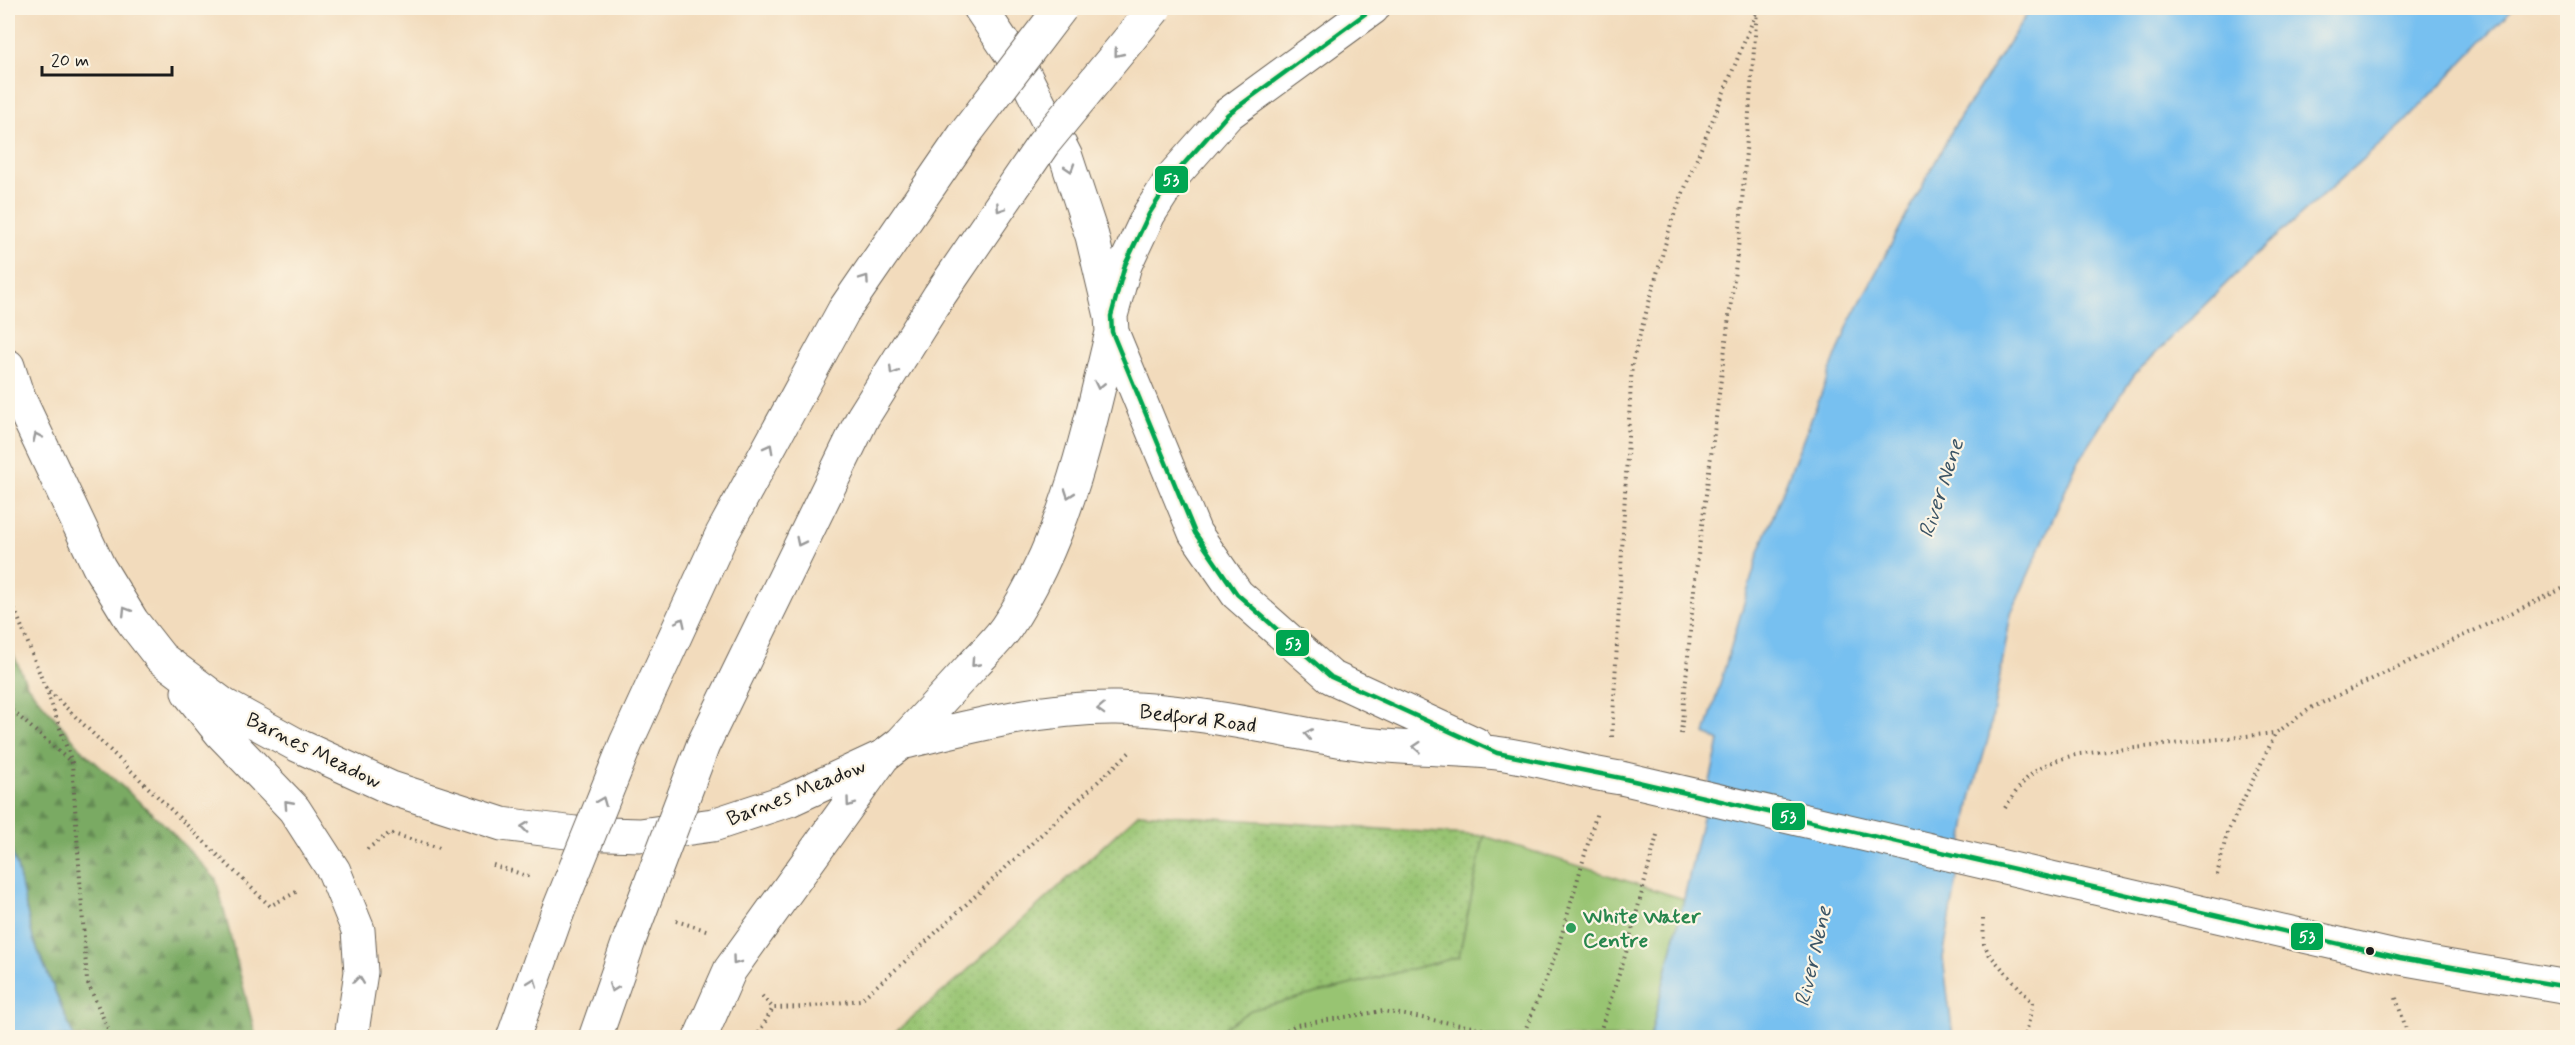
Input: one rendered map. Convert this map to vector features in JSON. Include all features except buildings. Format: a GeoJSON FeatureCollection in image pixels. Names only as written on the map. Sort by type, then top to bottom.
{"type":"FeatureCollection","features":[{"type":"Feature","properties":{"kind":"highway","name":"Barnes Meadow"},"geometry":{"type":"LineString","coordinates":[[8,366],[17,394],[99,567],[132,621],[161,658],[224,705],[297,745],[391,788],[502,824],[575,832],[640,835],[713,825],[789,800],[893,749],[1005,630],[1026,596],[1049,548],[1070,492],[1086,438],[1112,324],[1092,236],[1066,157],[1023,72],[980,8]]}},
{"type":"Feature","properties":{"kind":"highway"},"geometry":{"type":"LineString","coordinates":[[513,1038],[557,914],[626,743],[722,534],[843,310],[965,134],[1061,8]]}},
{"type":"Feature","properties":{"kind":"highway"},"geometry":{"type":"LineString","coordinates":[[595,1038],[703,745],[863,417],[939,296],[1043,144],[1155,8]]}},
{"type":"Feature","properties":{"kind":"highway"},"geometry":{"type":"LineString","coordinates":[[1112,324],[1125,265],[1149,214],[1174,175],[1228,114],[1373,8]]}},
{"type":"Feature","properties":{"kind":"highway","name":"Bedford Road"},"geometry":{"type":"LineString","coordinates":[[1112,324],[1195,533],[1237,594],[1331,677],[1497,753],[1609,786],[2047,877],[2400,958],[2568,987]]}},
{"type":"Feature","properties":{"kind":"highway"},"geometry":{"type":"LineString","coordinates":[[161,658],[220,732],[294,809],[334,871],[358,930],[361,972],[351,1038]]}},
{"type":"Feature","properties":{"kind":"highway","name":"Bedford Road"},"geometry":{"type":"LineString","coordinates":[[893,749],[994,721],[1061,711],[1116,708],[1167,712],[1263,725],[1353,743],[1497,753]]}},
{"type":"Feature","properties":{"kind":"highway"},"geometry":{"type":"LineString","coordinates":[[700,1038],[730,970],[893,749]]}},
{"type":"Feature","properties":{"kind":"path"},"geometry":{"type":"LineString","coordinates":[[1681,734],[1695,579],[1739,240],[1758,8]]}},
{"type":"Feature","properties":{"kind":"path"},"geometry":{"type":"LineString","coordinates":[[1271,1038],[1296,1025],[1383,1011],[1522,1037],[1558,948],[1609,786],[1632,363],[1672,220],[1758,8]]}},
{"type":"Feature","properties":{"kind":"path"},"geometry":{"type":"LineString","coordinates":[[2208,913],[2227,833],[2276,733],[2311,708],[2568,586]]}},
{"type":"Feature","properties":{"kind":"path"},"geometry":{"type":"LineString","coordinates":[[8,592],[72,763],[87,981],[112,1038]]}},
{"type":"Feature","properties":{"kind":"path"},"geometry":{"type":"LineString","coordinates":[[45,687],[270,906],[334,871],[390,833],[446,850]]}},
{"type":"Feature","properties":{"kind":"path"},"geometry":{"type":"LineString","coordinates":[[8,707],[72,763]]}},
{"type":"Feature","properties":{"kind":"path"},"geometry":{"type":"LineString","coordinates":[[2005,808],[2031,774],[2051,760],[2079,754],[2276,733]]}},
{"type":"Feature","properties":{"kind":"path"},"geometry":{"type":"LineString","coordinates":[[773,1008],[806,1007],[860,1000],[901,965],[1130,750],[1142,750]]}},
{"type":"Feature","properties":{"kind":"path"},"geometry":{"type":"LineString","coordinates":[[1598,1038],[1626,953],[1657,835]]}},
{"type":"Feature","properties":{"kind":"path"},"geometry":{"type":"LineString","coordinates":[[491,864],[536,878]]}},
{"type":"Feature","properties":{"kind":"path"},"geometry":{"type":"LineString","coordinates":[[1983,919],[1984,944],[1989,954],[2033,1003],[2025,1038]]}},
{"type":"Feature","properties":{"kind":"path"},"geometry":{"type":"LineString","coordinates":[[673,920],[718,934],[708,954],[757,990],[773,1008]]}},
{"type":"Feature","properties":{"kind":"path"},"geometry":{"type":"LineString","coordinates":[[2396,997],[2409,1038]]}},
{"type":"Feature","properties":{"kind":"path"},"geometry":{"type":"LineString","coordinates":[[756,1038],[773,1008]]}},
{"type":"Feature","properties":{"kind":"green space"},"geometry":{"type":"Polygon","coordinates":[[[8,642],[27,685],[84,752],[164,824],[216,879],[256,1037],[74,1037],[33,939],[17,867],[8,841],[8,642]]]}},
{"type":"Feature","properties":{"kind":"green space"},"geometry":{"type":"Polygon","coordinates":[[[1139,813],[1484,836],[1459,957],[1251,1010],[1211,1037],[888,1038],[959,978],[1139,813]]]}},
{"type":"Feature","properties":{"kind":"green space","name":"White Water Centre"},"geometry":{"type":"Polygon","coordinates":[[[1484,836],[1684,899],[1650,1037],[1211,1037],[1251,1010],[1459,957],[1484,836]]]}},
{"type":"Feature","properties":{"kind":"water","name":"River Nene"},"geometry":{"type":"Polygon","coordinates":[[[2031,8],[2514,8],[2403,124],[2248,262],[2134,375],[2077,464],[2011,614],[1989,736],[1971,798],[1943,958],[1953,1037],[1650,1038],[1719,741],[1705,734],[1760,549],[1849,323],[1955,125],[2031,8]]]}},
{"type":"Feature","properties":{"kind":"water"},"geometry":{"type":"Polygon","coordinates":[[[8,841],[17,867],[33,939],[74,1037],[8,1037],[8,841]]]}},
{"type":"Feature","properties":{"kind":"transit line","name":"53"},"geometry":{"type":"LineString","coordinates":[[1373,8],[1228,114],[1174,175],[1149,214],[1125,265],[1111,316],[1112,332],[1195,533],[1237,594],[1331,677],[1497,753],[1621,778],[2400,958],[2568,987]]}},
{"type":"Feature","properties":{"kind":"place","name":"White Water Centre"},"geometry":{"type":"Point","coordinates":[1571,928]}}]}
